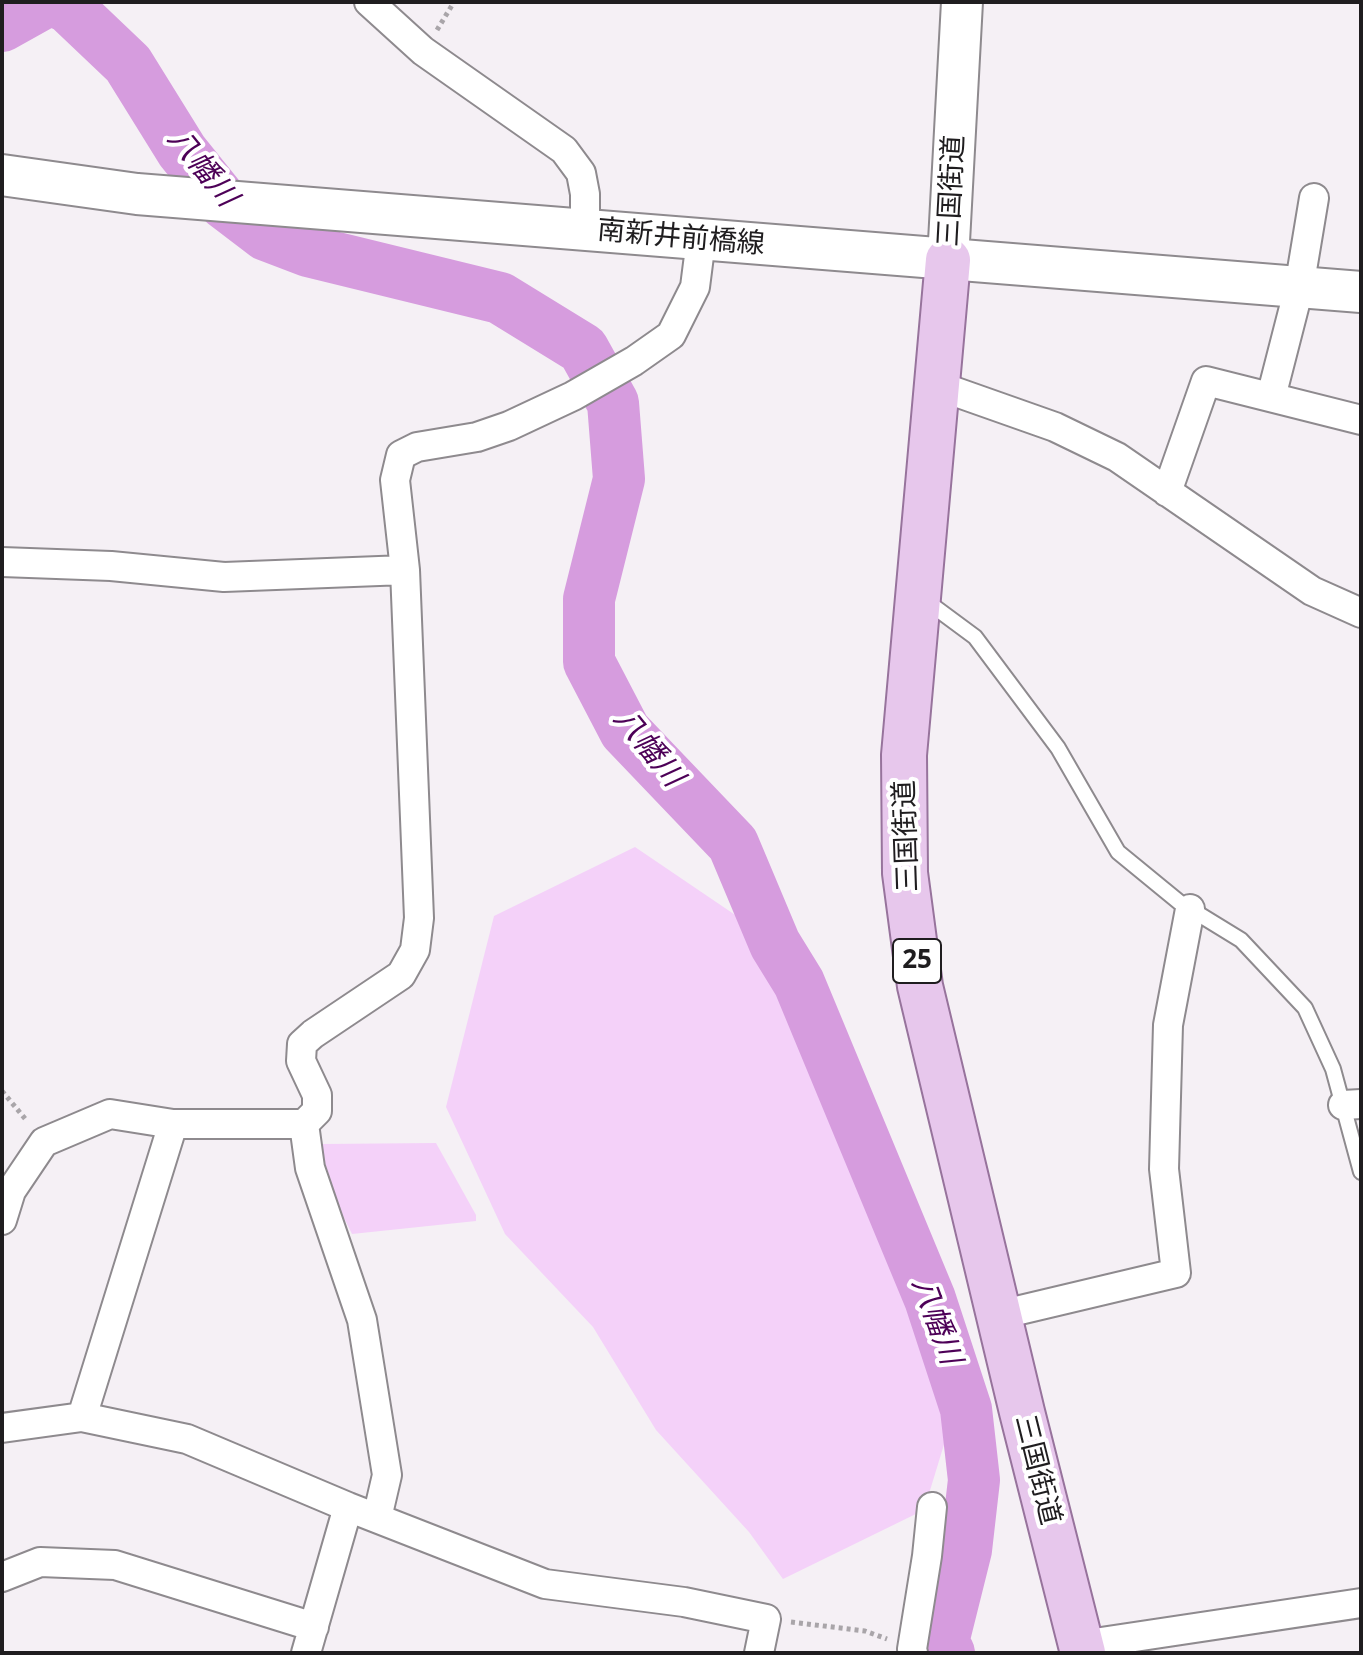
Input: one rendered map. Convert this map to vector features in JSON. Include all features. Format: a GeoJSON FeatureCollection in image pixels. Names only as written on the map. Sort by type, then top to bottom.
{"type":"FeatureCollection","features":[{"type":"Feature","properties":{"kind":"main road","name":"三国街道"},"geometry":{"type":"LineString","coordinates":[[962,2],[948,260],[904,755],[905,873],[920,986],[1082,1649]]}},
{"type":"Feature","properties":{"kind":"main road","name":"南新井前橋線"},"geometry":{"type":"LineString","coordinates":[[2,175],[137,194],[1361,292]]}},
{"type":"Feature","properties":{"kind":"street"},"geometry":{"type":"LineString","coordinates":[[369,2],[423,51],[564,150],[581,173],[585,194],[585,230]]}},
{"type":"Feature","properties":{"kind":"street"},"geometry":{"type":"LineString","coordinates":[[1271,397],[1299,288],[1314,198]]}},
{"type":"Feature","properties":{"kind":"street"},"geometry":{"type":"LineString","coordinates":[[2,1220],[11,1191],[44,1142],[110,1114],[173,1124],[304,1124],[317,1111],[317,1095],[301,1061],[302,1044],[401,975],[415,950],[419,918],[405,570],[395,480],[401,455],[417,447],[477,437],[509,426],[573,396],[634,361],[671,335],[695,287],[701,240]]}},
{"type":"Feature","properties":{"kind":"street"},"geometry":{"type":"LineString","coordinates":[[1167,492],[1206,381],[1361,420]]}},
{"type":"Feature","properties":{"kind":"street"},"geometry":{"type":"LineString","coordinates":[[936,385],[1055,427],[1117,457],[1312,591],[1361,613]]}},
{"type":"Feature","properties":{"kind":"street"},"geometry":{"type":"LineString","coordinates":[[2,562],[111,566],[224,577],[405,570]]}},
{"type":"Feature","properties":{"kind":"street"},"geometry":{"type":"LineString","coordinates":[[999,1315],[1176,1273],[1164,1169],[1168,1025],[1190,909]]}},
{"type":"Feature","properties":{"kind":"street"},"geometry":{"type":"LineString","coordinates":[[82,1417],[173,1124]]}},
{"type":"Feature","properties":{"kind":"street"},"geometry":{"type":"LineString","coordinates":[[304,1124],[310,1168],[362,1320],[387,1475],[377,1518]]}},
{"type":"Feature","properties":{"kind":"street"},"geometry":{"type":"LineString","coordinates":[[2,1428],[82,1417],[187,1439],[348,1507],[545,1584],[684,1602],[766,1619],[759,1653]]}},
{"type":"Feature","properties":{"kind":"street"},"geometry":{"type":"LineString","coordinates":[[2,1577],[40,1562],[115,1565],[310,1640],[348,1507]]}},
{"type":"Feature","properties":{"kind":"street"},"geometry":{"type":"LineString","coordinates":[[913,1651],[932,1507]]}},
{"type":"Feature","properties":{"kind":"street"},"geometry":{"type":"LineString","coordinates":[[1082,1649],[1361,1603]]}},
{"type":"Feature","properties":{"kind":"lane"},"geometry":{"type":"LineString","coordinates":[[918,595],[975,637],[1058,748],[1118,852],[1179,902],[1241,940],[1305,1008],[1352,1105],[1361,1172]]}},
{"type":"Feature","properties":{"kind":"path"},"geometry":{"type":"LineString","coordinates":[[2,1091],[44,1142]]}},
{"type":"Feature","properties":{"kind":"path"},"geometry":{"type":"LineString","coordinates":[[766,1619],[865,1631],[913,1651]]}},
{"type":"Feature","properties":{"kind":"shaded area"},"geometry":{"type":"Polygon","coordinates":[[[635,847],[750,925],[820,1061],[861,1198],[968,1366],[924,1510],[783,1579],[749,1532],[656,1430],[593,1327],[505,1234],[446,1107],[494,916],[635,847]]]}},
{"type":"Feature","properties":{"kind":"shaded area"},"geometry":{"type":"Polygon","coordinates":[[[436,1143],[476,1215],[476,1221],[352,1234],[322,1174],[322,1144],[436,1143]]]}},
{"type":"Feature","properties":{"kind":"waterway"},"geometry":{"type":"LineString","coordinates":[[2,26],[45,2]]}},
{"type":"Feature","properties":{"kind":"waterway","name":"八幡川"},"geometry":{"type":"LineString","coordinates":[[57,2],[68,7],[128,64],[182,151],[224,203],[266,235],[308,251],[500,298],[583,349],[613,403],[619,479],[589,599],[589,662],[625,731],[733,844],[775,944],[799,983],[930,1299],[966,1409],[974,1480],[966,1550],[943,1642],[949,1653]]}}]}
